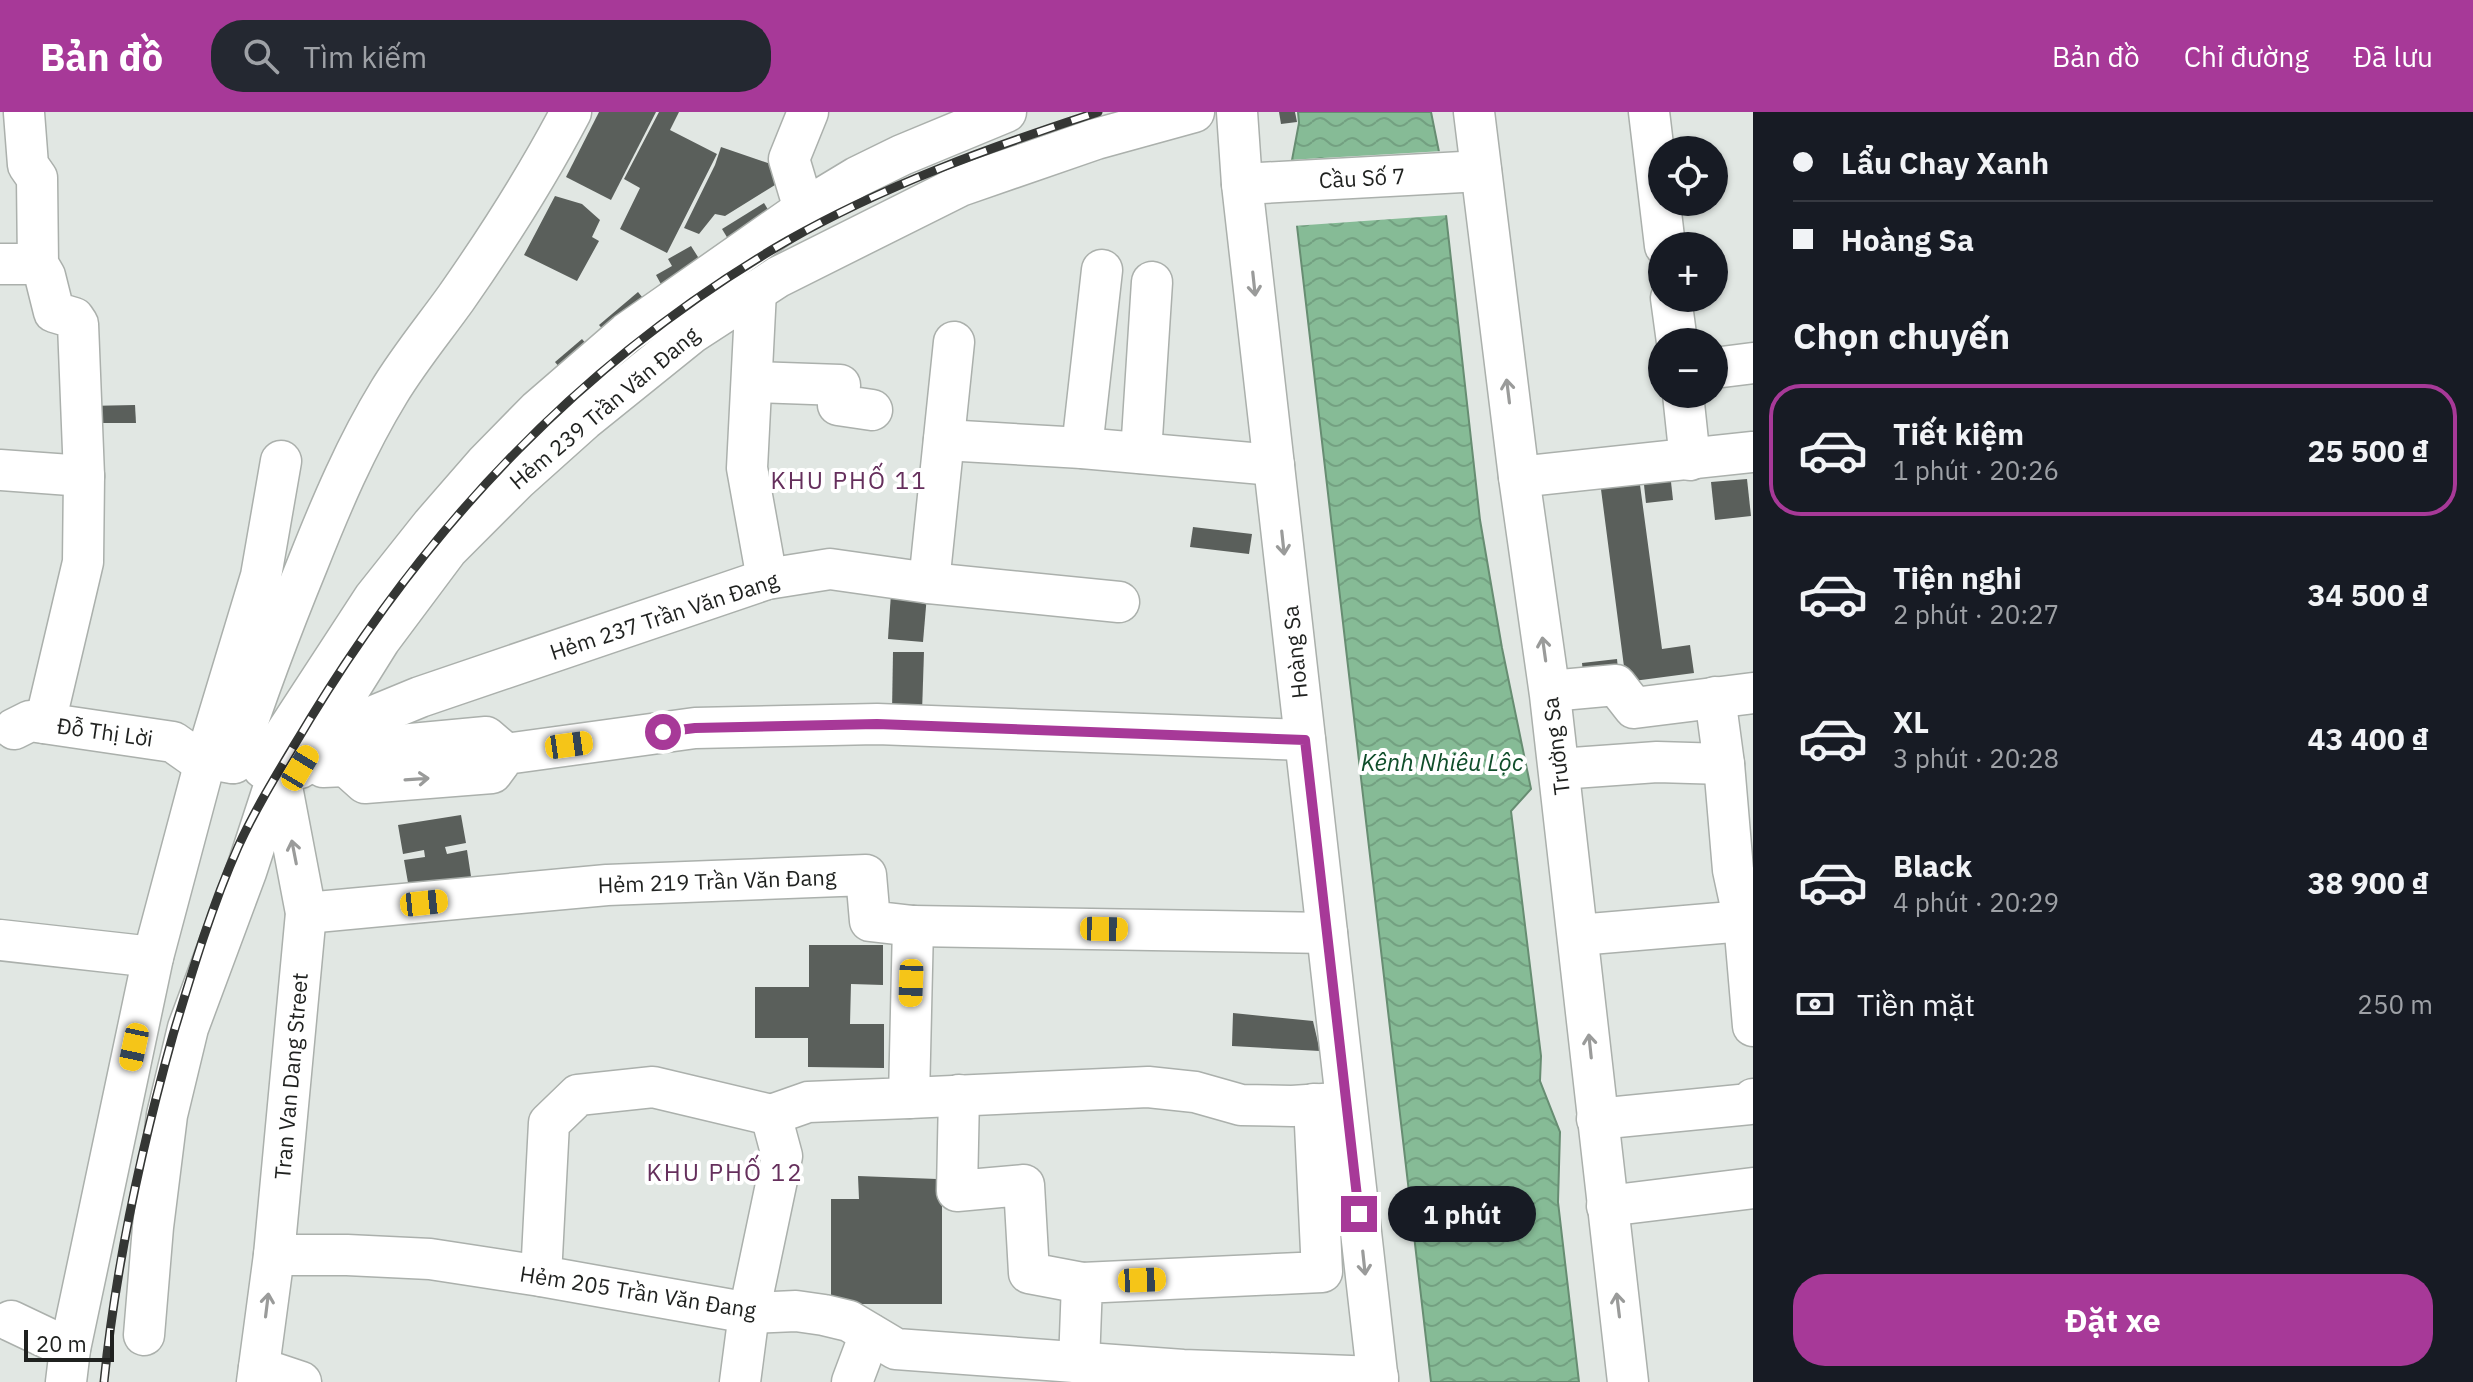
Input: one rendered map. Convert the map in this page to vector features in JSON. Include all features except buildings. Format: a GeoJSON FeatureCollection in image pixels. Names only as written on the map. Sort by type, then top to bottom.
{"type":"FeatureCollection","features":[{"type":"Feature","properties":{"kind":"street"},"geometry":{"type":"LineString","coordinates":[[144,1335],[167,1115],[188,1028],[246,872],[267,761],[271,654],[316,541],[362,441],[388,394],[491,247],[571,112]]}},
{"type":"Feature","properties":{"kind":"street"},"geometry":{"type":"LineString","coordinates":[[804,209],[789,159],[808,112]]}},
{"type":"Feature","properties":{"kind":"street","name":"Hẻm 239 Trần Văn Đang"},"geometry":{"type":"LineString","coordinates":[[267,761],[374,598],[485,464],[538,410],[627,333],[804,209],[857,177],[1006,112]]}},
{"type":"Feature","properties":{"kind":"street","name":"Hẻm 239 Trần Văn Đang"},"geometry":{"type":"LineString","coordinates":[[267,761],[380,640],[448,549],[517,480],[584,420],[679,343],[756,291],[828,251],[960,186],[1096,139],[1194,112]]}},
{"type":"Feature","properties":{"kind":"street","name":"Hoàng Sa"},"geometry":{"type":"LineString","coordinates":[[1237,112],[1327,933],[1330,1103],[1378,1380]]}},
{"type":"Feature","properties":{"kind":"street","name":"Trường Sa"},"geometry":{"type":"LineString","coordinates":[[1474,112],[1465,183],[1519,477],[1550,691],[1628,1382]]}},
{"type":"Feature","properties":{"kind":"street"},"geometry":{"type":"LineString","coordinates":[[1649,112],[1663,232]]}},
{"type":"Feature","properties":{"kind":"street"},"geometry":{"type":"LineString","coordinates":[[17,113],[27,161],[37,178],[38,187],[19,264],[45,276],[52,308],[58,315],[74,318],[78,324],[84,476],[83,562],[20,727]]}},
{"type":"Feature","properties":{"kind":"street","name":"Cầu Số 7"},"geometry":{"type":"LineString","coordinates":[[1244,195],[1465,183]]}},
{"type":"Feature","properties":{"kind":"street"},"geometry":{"type":"LineString","coordinates":[[1082,448],[1102,270]]}},
{"type":"Feature","properties":{"kind":"street"},"geometry":{"type":"LineString","coordinates":[[1141,453],[1152,282]]}},
{"type":"Feature","properties":{"kind":"street"},"geometry":{"type":"LineString","coordinates":[[756,291],[747,468],[767,579]]}},
{"type":"Feature","properties":{"kind":"street"},"geometry":{"type":"LineString","coordinates":[[929,583],[954,342]]}},
{"type":"Feature","properties":{"kind":"street"},"geometry":{"type":"LineString","coordinates":[[1728,366],[1753,363]]}},
{"type":"Feature","properties":{"kind":"street"},"geometry":{"type":"LineString","coordinates":[[752,382],[840,385],[838,405],[872,410]]}},
{"type":"Feature","properties":{"kind":"street"},"geometry":{"type":"LineString","coordinates":[[1684,408],[1690,460]]}},
{"type":"Feature","properties":{"kind":"street"},"geometry":{"type":"LineString","coordinates":[[944,440],[1082,448],[1274,465]]}},
{"type":"Feature","properties":{"kind":"street"},"geometry":{"type":"LineString","coordinates":[[1519,477],[1753,452]]}},
{"type":"Feature","properties":{"kind":"street"},"geometry":{"type":"LineString","coordinates":[[4,1318],[68,1366],[153,957],[267,761],[261,576],[281,461]]}},
{"type":"Feature","properties":{"kind":"street"},"geometry":{"type":"LineString","coordinates":[[0,470],[84,476]]}},
{"type":"Feature","properties":{"kind":"street","name":"Hẻm 237 Trần Văn Đang"},"geometry":{"type":"LineString","coordinates":[[267,761],[420,697],[767,579],[830,569],[929,583],[1119,602]]}},
{"type":"Feature","properties":{"kind":"street"},"geometry":{"type":"LineString","coordinates":[[1550,691],[1616,685],[1634,708],[1734,695],[1724,764],[1743,868],[1753,1026]]}},
{"type":"Feature","properties":{"kind":"street","name":"Đỗ Thị Lời"},"geometry":{"type":"LineString","coordinates":[[20,727],[26,741],[173,764],[267,761],[486,737],[506,754],[695,728],[877,724],[1305,740]]}},
{"type":"Feature","properties":{"kind":"street","name":"Tran Van Dang Street"},"geometry":{"type":"LineString","coordinates":[[258,1375],[274,1255],[306,913],[267,761]]}},
{"type":"Feature","properties":{"kind":"street"},"geometry":{"type":"LineString","coordinates":[[1559,769],[1657,762],[1724,764]]}},
{"type":"Feature","properties":{"kind":"street","name":"Hẻm 219 Trần Văn Ðang"},"geometry":{"type":"LineString","coordinates":[[306,913],[607,885],[866,875],[870,921],[913,926],[1327,933]]}},
{"type":"Feature","properties":{"kind":"street"},"geometry":{"type":"LineString","coordinates":[[1578,935],[1744,921]]}},
{"type":"Feature","properties":{"kind":"street"},"geometry":{"type":"LineString","coordinates":[[909,1098],[913,926]]}},
{"type":"Feature","properties":{"kind":"street"},"geometry":{"type":"LineString","coordinates":[[0,940],[153,957]]}},
{"type":"Feature","properties":{"kind":"street"},"geometry":{"type":"LineString","coordinates":[[541,1276],[549,1123],[578,1095],[653,1087],[771,1115],[808,1102],[909,1098],[959,1095],[1148,1087],[1195,1092],[1241,1105],[1330,1103],[1322,1272],[1082,1283],[1029,1273],[1024,1185],[957,1191],[959,1095]]}},
{"type":"Feature","properties":{"kind":"street"},"geometry":{"type":"LineString","coordinates":[[1597,1119],[1750,1104],[1753,1099]]}},
{"type":"Feature","properties":{"kind":"street"},"geometry":{"type":"LineString","coordinates":[[740,1382],[749,1313],[782,1156],[771,1115]]}},
{"type":"Feature","properties":{"kind":"street"},"geometry":{"type":"LineString","coordinates":[[1607,1206],[1753,1188]]}},
{"type":"Feature","properties":{"kind":"street","name":"Hẻm 205 Trần Văn Ðang"},"geometry":{"type":"LineString","coordinates":[[274,1255],[430,1259],[749,1313],[796,1311],[824,1315],[849,1321],[896,1349],[1079,1363],[1131,1374],[1378,1380]]}},
{"type":"Feature","properties":{"kind":"street"},"geometry":{"type":"LineString","coordinates":[[1079,1363],[1082,1283]]}},
{"type":"Feature","properties":{"kind":"street"},"geometry":{"type":"LineString","coordinates":[[852,1382],[870,1334]]}},
{"type":"Feature","properties":{"kind":"street"},"geometry":{"type":"LineString","coordinates":[[258,1375],[301,1382]]}},
{"type":"Feature","properties":{"kind":"water","name":"Kênh Nhiêu Lộc"},"geometry":{"type":"Polygon","coordinates":[[[1298,112],[1431,112],[1439,152],[1480,520],[1531,789],[1511,811],[1541,1056],[1540,1081],[1560,1132],[1558,1202],[1579,1382],[1431,1382],[1297,226],[1292,160],[1298,112]]]}},
{"type":"Feature","properties":{"kind":"pier"},"geometry":{"type":"Polygon","coordinates":[[[1443,151],[1449,215],[1293,226],[1288,160],[1443,151]]]}},
{"type":"Feature","properties":{"kind":"railway"},"geometry":{"type":"LineString","coordinates":[[104,1382],[123,1250],[150,1121],[180,1011],[219,893],[238,847],[282,766],[357,646],[407,577],[518,450],[579,391],[644,337],[713,287],[787,241],[862,202],[978,153],[1098,112]]}},
{"type":"Feature","properties":{"kind":"district","name":"KHU PHỐ 11"},"geometry":{"type":"Point","coordinates":[849,481]}},
{"type":"Feature","properties":{"kind":"district","name":"KHU PHỐ 12"},"geometry":{"type":"Point","coordinates":[725,1173]}},
{"type":"Feature","properties":{"kind":"route"},"geometry":{"type":"LineString","coordinates":[[663,732],[695,728],[877,724],[1305,740],[1359,1214]]}}]}
